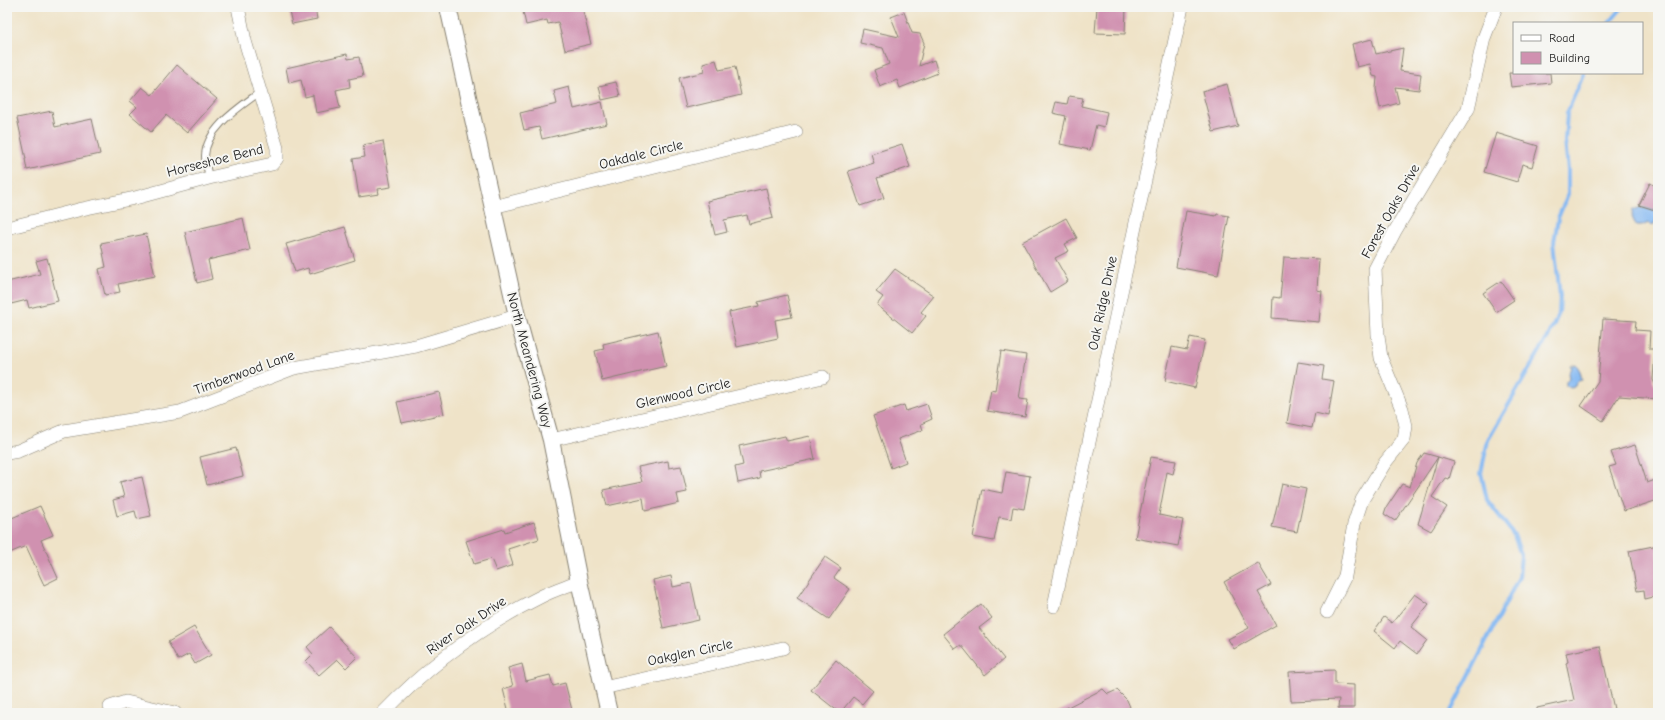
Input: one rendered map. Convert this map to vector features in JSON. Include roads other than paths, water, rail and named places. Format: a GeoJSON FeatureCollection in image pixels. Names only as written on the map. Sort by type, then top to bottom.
{"type":"FeatureCollection","features":[{"type":"Feature","properties":{"kind":"street","name":"Horseshoe Bend"},"geometry":{"type":"LineString","coordinates":[[7,228],[272,164],[277,158],[277,148],[245,41],[238,7]]}},
{"type":"Feature","properties":{"kind":"street","name":"North Meandering Way"},"geometry":{"type":"LineString","coordinates":[[448,7],[517,316],[551,440],[579,581],[609,713]]}},
{"type":"Feature","properties":{"kind":"street","name":"Oak Ridge Drive"},"geometry":{"type":"LineString","coordinates":[[1054,606],[1182,7]]}},
{"type":"Feature","properties":{"kind":"street","name":"Forest Oaks Drive"},"geometry":{"type":"LineString","coordinates":[[1327,612],[1345,576],[1354,524],[1362,500],[1384,464],[1404,439],[1406,426],[1402,409],[1381,358],[1378,335],[1375,269],[1395,231],[1468,109],[1484,38],[1496,7]]}},
{"type":"Feature","properties":{"kind":"street","name":"Oakdale Circle"},"geometry":{"type":"LineString","coordinates":[[493,207],[796,132]]}},
{"type":"Feature","properties":{"kind":"street","name":"Timberwood Lane"},"geometry":{"type":"LineString","coordinates":[[7,453],[18,451],[64,431],[180,412],[294,368],[416,346],[517,316]]}},
{"type":"Feature","properties":{"kind":"street","name":"Glenwood Circle"},"geometry":{"type":"LineString","coordinates":[[551,440],[823,378]]}},
{"type":"Feature","properties":{"kind":"street","name":"River Oak Drive"},"geometry":{"type":"LineString","coordinates":[[383,713],[396,699],[444,657],[502,617],[543,596],[579,581]]}},
{"type":"Feature","properties":{"kind":"street","name":"Oakglen Circle"},"geometry":{"type":"LineString","coordinates":[[604,688],[783,648]]}},
{"type":"Feature","properties":{"kind":"street"},"geometry":{"type":"LineString","coordinates":[[110,707],[126,702],[175,713]]}},
{"type":"Feature","properties":{"kind":"lane"},"geometry":{"type":"LineString","coordinates":[[209,178],[205,156],[209,138],[233,111],[260,92]]}},
{"type":"Feature","properties":{"kind":"water"},"geometry":{"type":"Polygon","coordinates":[[[1641,207],[1656,211],[1657,219],[1654,224],[1650,225],[1648,223],[1642,226],[1637,226],[1632,212],[1633,210],[1641,207]]]}},
{"type":"Feature","properties":{"kind":"water"},"geometry":{"type":"Polygon","coordinates":[[[1576,364],[1580,371],[1582,380],[1578,381],[1574,387],[1571,388],[1566,386],[1566,381],[1569,378],[1568,373],[1571,368],[1570,366],[1576,364]]]}},
{"type":"Feature","properties":{"kind":"waterway"},"geometry":{"type":"LineString","coordinates":[[1610,22],[1622,8],[1627,7]]}},
{"type":"Feature","properties":{"kind":"waterway"},"geometry":{"type":"LineString","coordinates":[[1450,713],[1519,577],[1521,555],[1514,535],[1487,500],[1481,473],[1488,440],[1548,337],[1559,313],[1560,296],[1554,242],[1558,218],[1568,194],[1568,170],[1565,141],[1567,113],[1584,74]]}}]}
